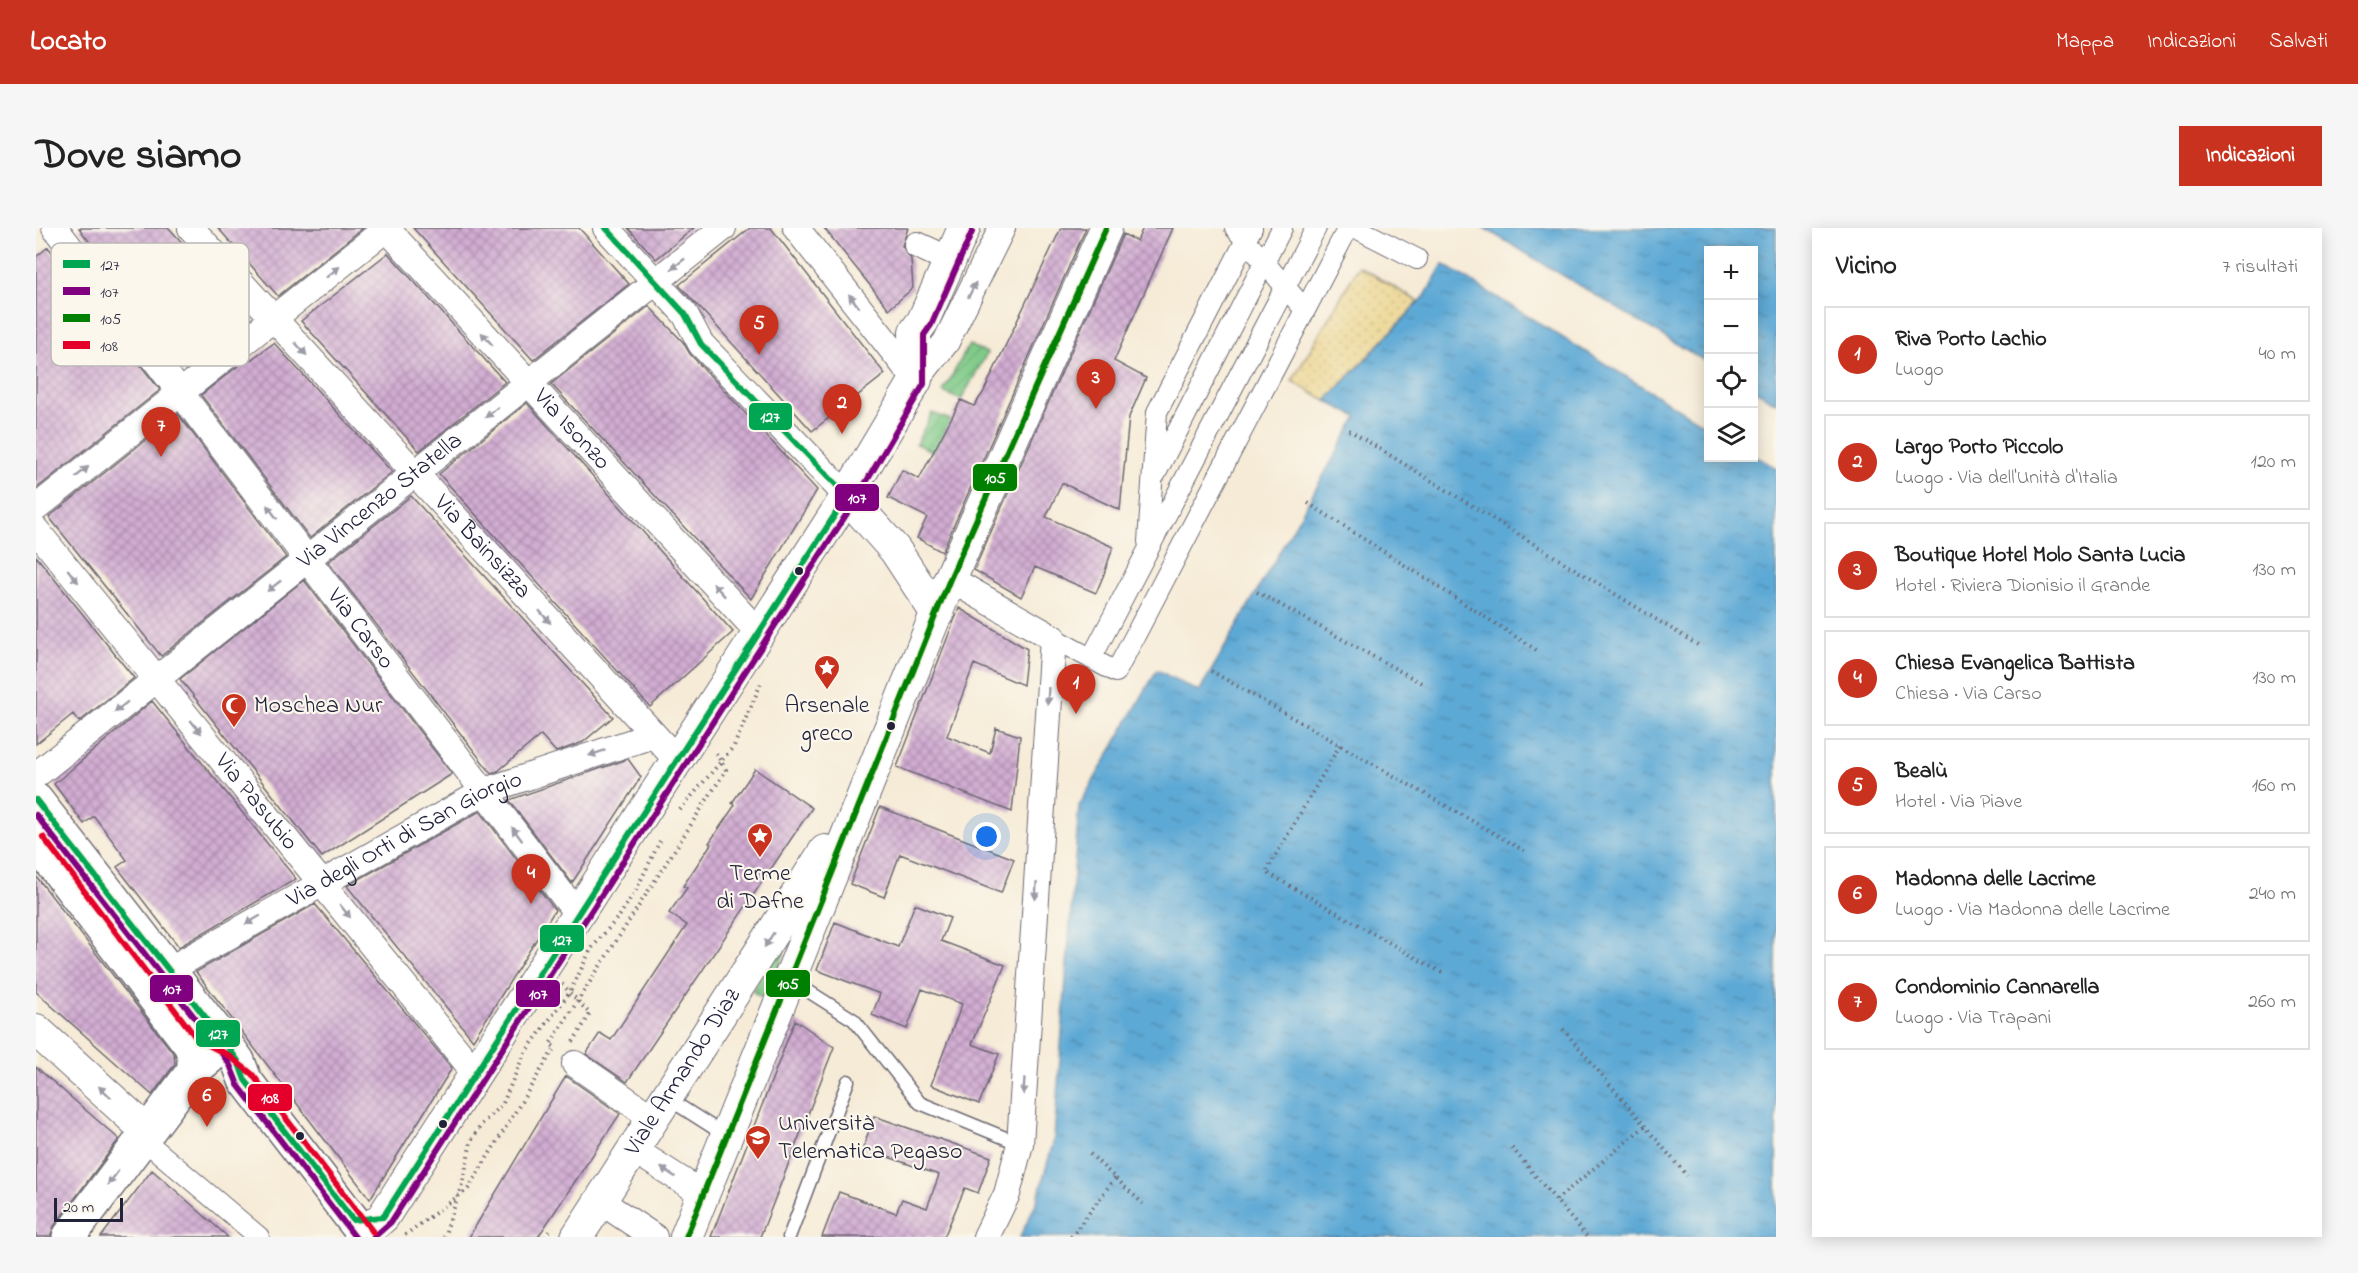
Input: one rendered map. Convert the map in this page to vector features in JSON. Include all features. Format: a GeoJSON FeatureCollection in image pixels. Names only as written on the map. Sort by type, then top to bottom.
{"type":"FeatureCollection","features":[{"type":"Feature","properties":{"kind":"main road"},"geometry":{"type":"LineString","coordinates":[[36,800],[167,971],[206,1055]]}},
{"type":"Feature","properties":{"kind":"main road"},"geometry":{"type":"LineString","coordinates":[[36,842],[206,1055],[238,1061],[245,1080],[368,1231]]}},
{"type":"Feature","properties":{"kind":"main road"},"geometry":{"type":"LineString","coordinates":[[69,1237],[206,1055]]}},
{"type":"Feature","properties":{"kind":"street","name":"Via Carso"},"geometry":{"type":"LineString","coordinates":[[55,228],[66,243]]}},
{"type":"Feature","properties":{"kind":"street","name":"Via Bainsizza"},"geometry":{"type":"LineString","coordinates":[[191,228],[205,243]]}},
{"type":"Feature","properties":{"kind":"street"},"geometry":{"type":"LineString","coordinates":[[249,338],[387,228]]}},
{"type":"Feature","properties":{"kind":"street","name":"Via Isonzo"},"geometry":{"type":"LineString","coordinates":[[387,228],[759,633]]}},
{"type":"Feature","properties":{"kind":"street"},"geometry":{"type":"LineString","coordinates":[[606,228],[685,314],[701,344],[847,496],[895,550],[937,614]]}},
{"type":"Feature","properties":{"kind":"street","name":"Via Vincenzo Statella"},"geometry":{"type":"LineString","coordinates":[[36,775],[723,228]]}},
{"type":"Feature","properties":{"kind":"street"},"geometry":{"type":"LineString","coordinates":[[796,228],[916,380]]}},
{"type":"Feature","properties":{"kind":"street"},"geometry":{"type":"LineString","coordinates":[[916,380],[915,332],[964,228]]}},
{"type":"Feature","properties":{"kind":"street"},"geometry":{"type":"LineString","coordinates":[[368,1231],[476,1074],[847,496],[916,380],[946,342],[1002,228]]}},
{"type":"Feature","properties":{"kind":"street"},"geometry":{"type":"LineString","coordinates":[[686,1237],[950,579],[1106,228]]}},
{"type":"Feature","properties":{"kind":"street"},"geometry":{"type":"LineString","coordinates":[[1151,482],[1282,228]]}},
{"type":"Feature","properties":{"kind":"street"},"geometry":{"type":"LineString","coordinates":[[1091,659],[1316,228]]}},
{"type":"Feature","properties":{"kind":"street"},"geometry":{"type":"LineString","coordinates":[[895,550],[1116,672],[1348,228]]}},
{"type":"Feature","properties":{"kind":"street"},"geometry":{"type":"LineString","coordinates":[[1356,228],[1417,259]]}},
{"type":"Feature","properties":{"kind":"street"},"geometry":{"type":"LineString","coordinates":[[1245,232],[1264,262],[1305,310]]}},
{"type":"Feature","properties":{"kind":"street"},"geometry":{"type":"LineString","coordinates":[[1148,550],[1157,412],[1245,232]]}},
{"type":"Feature","properties":{"kind":"street"},"geometry":{"type":"LineString","coordinates":[[917,237],[950,260]]}},
{"type":"Feature","properties":{"kind":"street","name":"Via Bainsizza"},"geometry":{"type":"LineString","coordinates":[[249,292],[677,760]]}},
{"type":"Feature","properties":{"kind":"street"},"geometry":{"type":"LineString","coordinates":[[884,339],[932,300]]}},
{"type":"Feature","properties":{"kind":"street","name":"Via Carso"},"geometry":{"type":"LineString","coordinates":[[160,366],[578,915]]}},
{"type":"Feature","properties":{"kind":"street"},"geometry":{"type":"LineString","coordinates":[[36,508],[215,366]]}},
{"type":"Feature","properties":{"kind":"street","name":"Via Pasubio"},"geometry":{"type":"LineString","coordinates":[[36,530],[476,1074]]}},
{"type":"Feature","properties":{"kind":"street"},"geometry":{"type":"LineString","coordinates":[[1148,550],[1173,563]]}},
{"type":"Feature","properties":{"kind":"street"},"geometry":{"type":"LineString","coordinates":[[986,1237],[1007,1194],[1020,1144],[1053,638]]}},
{"type":"Feature","properties":{"kind":"street","name":"Via degli Orti di San Giorgio"},"geometry":{"type":"LineString","coordinates":[[167,971],[485,791],[653,735]]}},
{"type":"Feature","properties":{"kind":"street","name":"Viale Armando Diaz"},"geometry":{"type":"LineString","coordinates":[[577,1237],[867,784]]}},
{"type":"Feature","properties":{"kind":"street"},"geometry":{"type":"LineString","coordinates":[[717,1020],[735,1018],[751,1025],[757,1032],[761,1048]]}},
{"type":"Feature","properties":{"kind":"street"},"geometry":{"type":"LineString","coordinates":[[36,1030],[146,1135],[259,1237]]}},
{"type":"Feature","properties":{"kind":"street"},"geometry":{"type":"LineString","coordinates":[[575,1064],[661,1108]]}},
{"type":"Feature","properties":{"kind":"street"},"geometry":{"type":"LineString","coordinates":[[634,1150],[703,1194]]}},
{"type":"Feature","properties":{"kind":"street"},"geometry":{"type":"LineString","coordinates":[[600,1201],[654,1237]]}},
{"type":"Feature","properties":{"kind":"lane"},"geometry":{"type":"LineString","coordinates":[[788,979],[854,1020],[920,1103],[1020,1144]]}},
{"type":"Feature","properties":{"kind":"lane"},"geometry":{"type":"LineString","coordinates":[[789,1237],[848,1081]]}},
{"type":"Feature","properties":{"kind":"lane"},"geometry":{"type":"LineString","coordinates":[[661,1108],[726,1135]]}},
{"type":"Feature","properties":{"kind":"path"},"geometry":{"type":"LineString","coordinates":[[1350,430],[1701,646]]}},
{"type":"Feature","properties":{"kind":"path"},"geometry":{"type":"LineString","coordinates":[[1308,503],[1538,651]]}},
{"type":"Feature","properties":{"kind":"path"},"geometry":{"type":"LineString","coordinates":[[1257,592],[1425,685]]}},
{"type":"Feature","properties":{"kind":"path"},"geometry":{"type":"LineString","coordinates":[[1211,671],[1528,853]]}},
{"type":"Feature","properties":{"kind":"path"},"geometry":{"type":"LineString","coordinates":[[678,812],[734,746],[766,674]]}},
{"type":"Feature","properties":{"kind":"path"},"geometry":{"type":"LineString","coordinates":[[368,1231],[458,1197],[468,1189],[555,1047],[550,1044],[726,770],[711,745]]}},
{"type":"Feature","properties":{"kind":"path"},"geometry":{"type":"LineString","coordinates":[[1340,745],[1266,872],[1444,974]]}},
{"type":"Feature","properties":{"kind":"path"},"geometry":{"type":"LineString","coordinates":[[444,1237],[458,1197],[471,1141],[481,1125],[503,1103],[524,1054],[570,992],[591,949],[620,915],[636,890],[663,836]]}},
{"type":"Feature","properties":{"kind":"path"},"geometry":{"type":"LineString","coordinates":[[560,982],[590,1014],[564,1056],[575,1064]]}},
{"type":"Feature","properties":{"kind":"path"},"geometry":{"type":"LineString","coordinates":[[1563,1029],[1687,1176]]}},
{"type":"Feature","properties":{"kind":"path"},"geometry":{"type":"LineString","coordinates":[[1556,1200],[1645,1126]]}},
{"type":"Feature","properties":{"kind":"path"},"geometry":{"type":"LineString","coordinates":[[1512,1148],[1587,1237]]}},
{"type":"Feature","properties":{"kind":"path"},"geometry":{"type":"LineString","coordinates":[[1090,1154],[1143,1204]]}},
{"type":"Feature","properties":{"kind":"path"},"geometry":{"type":"LineString","coordinates":[[1071,1237],[1115,1178]]}},
{"type":"Feature","properties":{"kind":"sand"},"geometry":{"type":"Polygon","coordinates":[[[1359,266],[1419,302],[1326,401],[1292,381],[1359,266]]]}},
{"type":"Feature","properties":{"kind":"green space"},"geometry":{"type":"Polygon","coordinates":[[[969,345],[987,353],[961,400],[943,392],[969,345]]]}},
{"type":"Feature","properties":{"kind":"green space"},"geometry":{"type":"Polygon","coordinates":[[[932,413],[951,420],[934,452],[916,444],[932,413]]]}},
{"type":"Feature","properties":{"kind":"green space"},"geometry":{"type":"Polygon","coordinates":[[[782,950],[784,954],[766,1000],[752,991],[778,951],[782,950]]]}},
{"type":"Feature","properties":{"kind":"water"},"geometry":{"type":"Polygon","coordinates":[[[1484,228],[1776,228],[1776,403],[1758,392],[1758,246],[1704,246],[1704,361],[1484,228]]]}},
{"type":"Feature","properties":{"kind":"water"},"geometry":{"type":"Polygon","coordinates":[[[1443,264],[1704,425],[1704,462],[1758,462],[1758,457],[1776,468],[1776,1237],[1020,1237],[1037,1201],[1054,1139],[1079,806],[1157,670],[1199,692],[1357,417],[1326,401],[1425,296],[1443,264]]]}},
{"type":"Feature","properties":{"kind":"building"},"geometry":{"type":"Polygon","coordinates":[[[79,228],[169,228],[182,243],[90,243],[79,228]]]}},
{"type":"Feature","properties":{"kind":"building"},"geometry":{"type":"Polygon","coordinates":[[[218,228],[363,228],[278,296],[249,263],[249,243],[231,243],[218,228]]]}},
{"type":"Feature","properties":{"kind":"building"},"geometry":{"type":"Polygon","coordinates":[[[413,228],[579,228],[629,284],[533,360],[413,228]]]}},
{"type":"Feature","properties":{"kind":"building"},"geometry":{"type":"Polygon","coordinates":[[[628,228],[694,228],[656,259],[628,228]]]}},
{"type":"Feature","properties":{"kind":"building"},"geometry":{"type":"Polygon","coordinates":[[[750,228],[771,228],[885,374],[812,431],[679,285],[750,228]]]}},
{"type":"Feature","properties":{"kind":"building"},"geometry":{"type":"Polygon","coordinates":[[[824,228],[908,228],[902,246],[911,259],[913,288],[889,309],[824,228]]]}},
{"type":"Feature","properties":{"kind":"building"},"geometry":{"type":"Polygon","coordinates":[[[1061,228],[1086,228],[942,552],[917,538],[927,517],[888,498],[902,470],[919,479],[961,400],[974,406],[983,393],[1061,228]]]}},
{"type":"Feature","properties":{"kind":"building"},"geometry":{"type":"Polygon","coordinates":[[[1143,228],[1173,228],[1114,361],[1146,378],[1129,417],[1120,510],[1062,483],[1046,517],[1113,547],[1096,593],[1035,567],[1021,597],[974,570],[1123,234],[1137,241],[1143,228]]]}},
{"type":"Feature","properties":{"kind":"building"},"geometry":{"type":"Polygon","coordinates":[[[48,247],[51,251],[51,366],[141,366],[160,390],[36,489],[36,257],[48,247]]]}},
{"type":"Feature","properties":{"kind":"building"},"geometry":{"type":"Polygon","coordinates":[[[388,253],[505,382],[419,451],[301,321],[388,253]]]}},
{"type":"Feature","properties":{"kind":"building"},"geometry":{"type":"Polygon","coordinates":[[[649,306],[683,342],[690,354],[817,490],[751,599],[551,384],[649,306]]]}},
{"type":"Feature","properties":{"kind":"building"},"geometry":{"type":"Polygon","coordinates":[[[274,343],[392,472],[310,538],[201,395],[238,366],[249,366],[249,361],[274,343]]]}},
{"type":"Feature","properties":{"kind":"building"},"geometry":{"type":"Polygon","coordinates":[[[527,403],[733,632],[650,707],[439,474],[527,403]]]}},
{"type":"Feature","properties":{"kind":"building"},"geometry":{"type":"Polygon","coordinates":[[[178,414],[286,557],[161,656],[49,517],[178,414]]]}},
{"type":"Feature","properties":{"kind":"building"},"geometry":{"type":"Polygon","coordinates":[[[411,496],[613,717],[583,742],[556,752],[541,735],[498,771],[491,773],[328,562],[411,496]]]}},
{"type":"Feature","properties":{"kind":"building"},"geometry":{"type":"Polygon","coordinates":[[[36,556],[134,678],[79,722],[73,714],[36,744],[36,556]]]}},
{"type":"Feature","properties":{"kind":"building"},"geometry":{"type":"Polygon","coordinates":[[[304,580],[452,774],[322,857],[180,679],[304,580]]]}},
{"type":"Feature","properties":{"kind":"building"},"geometry":{"type":"Polygon","coordinates":[[[959,608],[1027,649],[1023,685],[974,664],[947,736],[990,753],[996,728],[1020,736],[1012,812],[897,767],[959,608]]]}},
{"type":"Feature","properties":{"kind":"building"},"geometry":{"type":"Polygon","coordinates":[[[152,701],[296,879],[179,947],[117,867],[127,860],[94,816],[84,824],[54,784],[152,701]]]}},
{"type":"Feature","properties":{"kind":"building"},"geometry":{"type":"Polygon","coordinates":[[[628,759],[641,777],[572,883],[509,800],[628,759]]]}},
{"type":"Feature","properties":{"kind":"building"},"geometry":{"type":"Polygon","coordinates":[[[755,769],[812,808],[627,1082],[586,1054],[600,1033],[611,1040],[687,925],[669,913],[687,888],[683,886],[735,805],[732,803],[755,769]]]}},
{"type":"Feature","properties":{"kind":"building"},"geometry":{"type":"Polygon","coordinates":[[[880,807],[1014,859],[1001,893],[900,854],[884,897],[850,884],[880,807]]]}},
{"type":"Feature","properties":{"kind":"building"},"geometry":{"type":"Polygon","coordinates":[[[480,811],[555,910],[473,1040],[347,886],[480,811]]]}},
{"type":"Feature","properties":{"kind":"building"},"geometry":{"type":"Polygon","coordinates":[[[36,876],[174,1054],[175,1064],[152,1095],[36,992],[36,876]]]}},
{"type":"Feature","properties":{"kind":"building"},"geometry":{"type":"Polygon","coordinates":[[[315,904],[452,1068],[370,1199],[196,972],[315,904]]]}},
{"type":"Feature","properties":{"kind":"building"},"geometry":{"type":"Polygon","coordinates":[[[915,904],[950,918],[941,941],[1005,965],[972,1044],[999,1054],[979,1104],[931,1085],[962,1004],[922,989],[907,1029],[872,1015],[880,994],[817,970],[835,922],[898,947],[915,904]]]}},
{"type":"Feature","properties":{"kind":"building"},"geometry":{"type":"Polygon","coordinates":[[[795,1020],[834,1047],[760,1237],[711,1237],[795,1020]]]}},
{"type":"Feature","properties":{"kind":"building"},"geometry":{"type":"Polygon","coordinates":[[[36,1067],[119,1139],[54,1226],[50,1237],[36,1237],[36,1067]]]}},
{"type":"Feature","properties":{"kind":"building"},"geometry":{"type":"Polygon","coordinates":[[[566,1076],[620,1114],[538,1237],[469,1237],[566,1076]]]}},
{"type":"Feature","properties":{"kind":"building"},"geometry":{"type":"Polygon","coordinates":[[[874,1116],[991,1157],[978,1193],[965,1188],[944,1237],[822,1237],[839,1192],[896,1213],[902,1199],[927,1208],[939,1175],[863,1148],[874,1116]]]}},
{"type":"Feature","properties":{"kind":"building"},"geometry":{"type":"Polygon","coordinates":[[[152,1170],[182,1196],[228,1237],[101,1237],[152,1170]]]}},
{"type":"Feature","properties":{"kind":"transit line","name":"127"},"geometry":{"type":"LineString","coordinates":[[36,800],[220,1036],[238,1061],[245,1080],[353,1220],[383,1217],[847,496],[701,344],[685,314],[606,228]]}},
{"type":"Feature","properties":{"kind":"transit line","name":"105"},"geometry":{"type":"LineString","coordinates":[[686,1237],[950,579],[1106,228]]}},
{"type":"Feature","properties":{"kind":"transit line","name":"107"},"geometry":{"type":"LineString","coordinates":[[374,1237],[391,1222],[855,501],[924,384],[924,335],[931,325],[972,232]]}},
{"type":"Feature","properties":{"kind":"transit line","name":"107"},"geometry":{"type":"LineString","coordinates":[[36,815],[213,1041],[230,1065],[238,1085],[355,1237]]}},
{"type":"Feature","properties":{"kind":"transit line","name":"108"},"geometry":{"type":"LineString","coordinates":[[43,837],[197,1039],[228,1055],[252,1074],[373,1232]]}},
{"type":"Feature","properties":{"kind":"place","name":"Bealù"},"geometry":{"type":"Point","coordinates":[759,355]}},
{"type":"Feature","properties":{"kind":"place","name":"Boutique Hotel Molo Santa Lucia"},"geometry":{"type":"Point","coordinates":[1096,409]}},
{"type":"Feature","properties":{"kind":"place","name":"Largo Porto Piccolo"},"geometry":{"type":"Point","coordinates":[842,434]}},
{"type":"Feature","properties":{"kind":"place","name":"Condominio Cannarella"},"geometry":{"type":"Point","coordinates":[161,457]}},
{"type":"Feature","properties":{"kind":"place","name":"Arsenale greco"},"geometry":{"type":"Point","coordinates":[827,691]}},
{"type":"Feature","properties":{"kind":"place","name":"Riva Porto Lachio"},"geometry":{"type":"Point","coordinates":[1076,714]}},
{"type":"Feature","properties":{"kind":"place","name":"Moschea Nur"},"geometry":{"type":"Point","coordinates":[234,729]}},
{"type":"Feature","properties":{"kind":"place","name":"Terme di Dafne"},"geometry":{"type":"Point","coordinates":[760,859]}},
{"type":"Feature","properties":{"kind":"place","name":"Chiesa Evangelica Battista"},"geometry":{"type":"Point","coordinates":[531,904]}},
{"type":"Feature","properties":{"kind":"place","name":"Madonna delle Lacrime"},"geometry":{"type":"Point","coordinates":[207,1127]}},
{"type":"Feature","properties":{"kind":"place","name":"Università Telematica Pegaso"},"geometry":{"type":"Point","coordinates":[758,1161]}}]}
